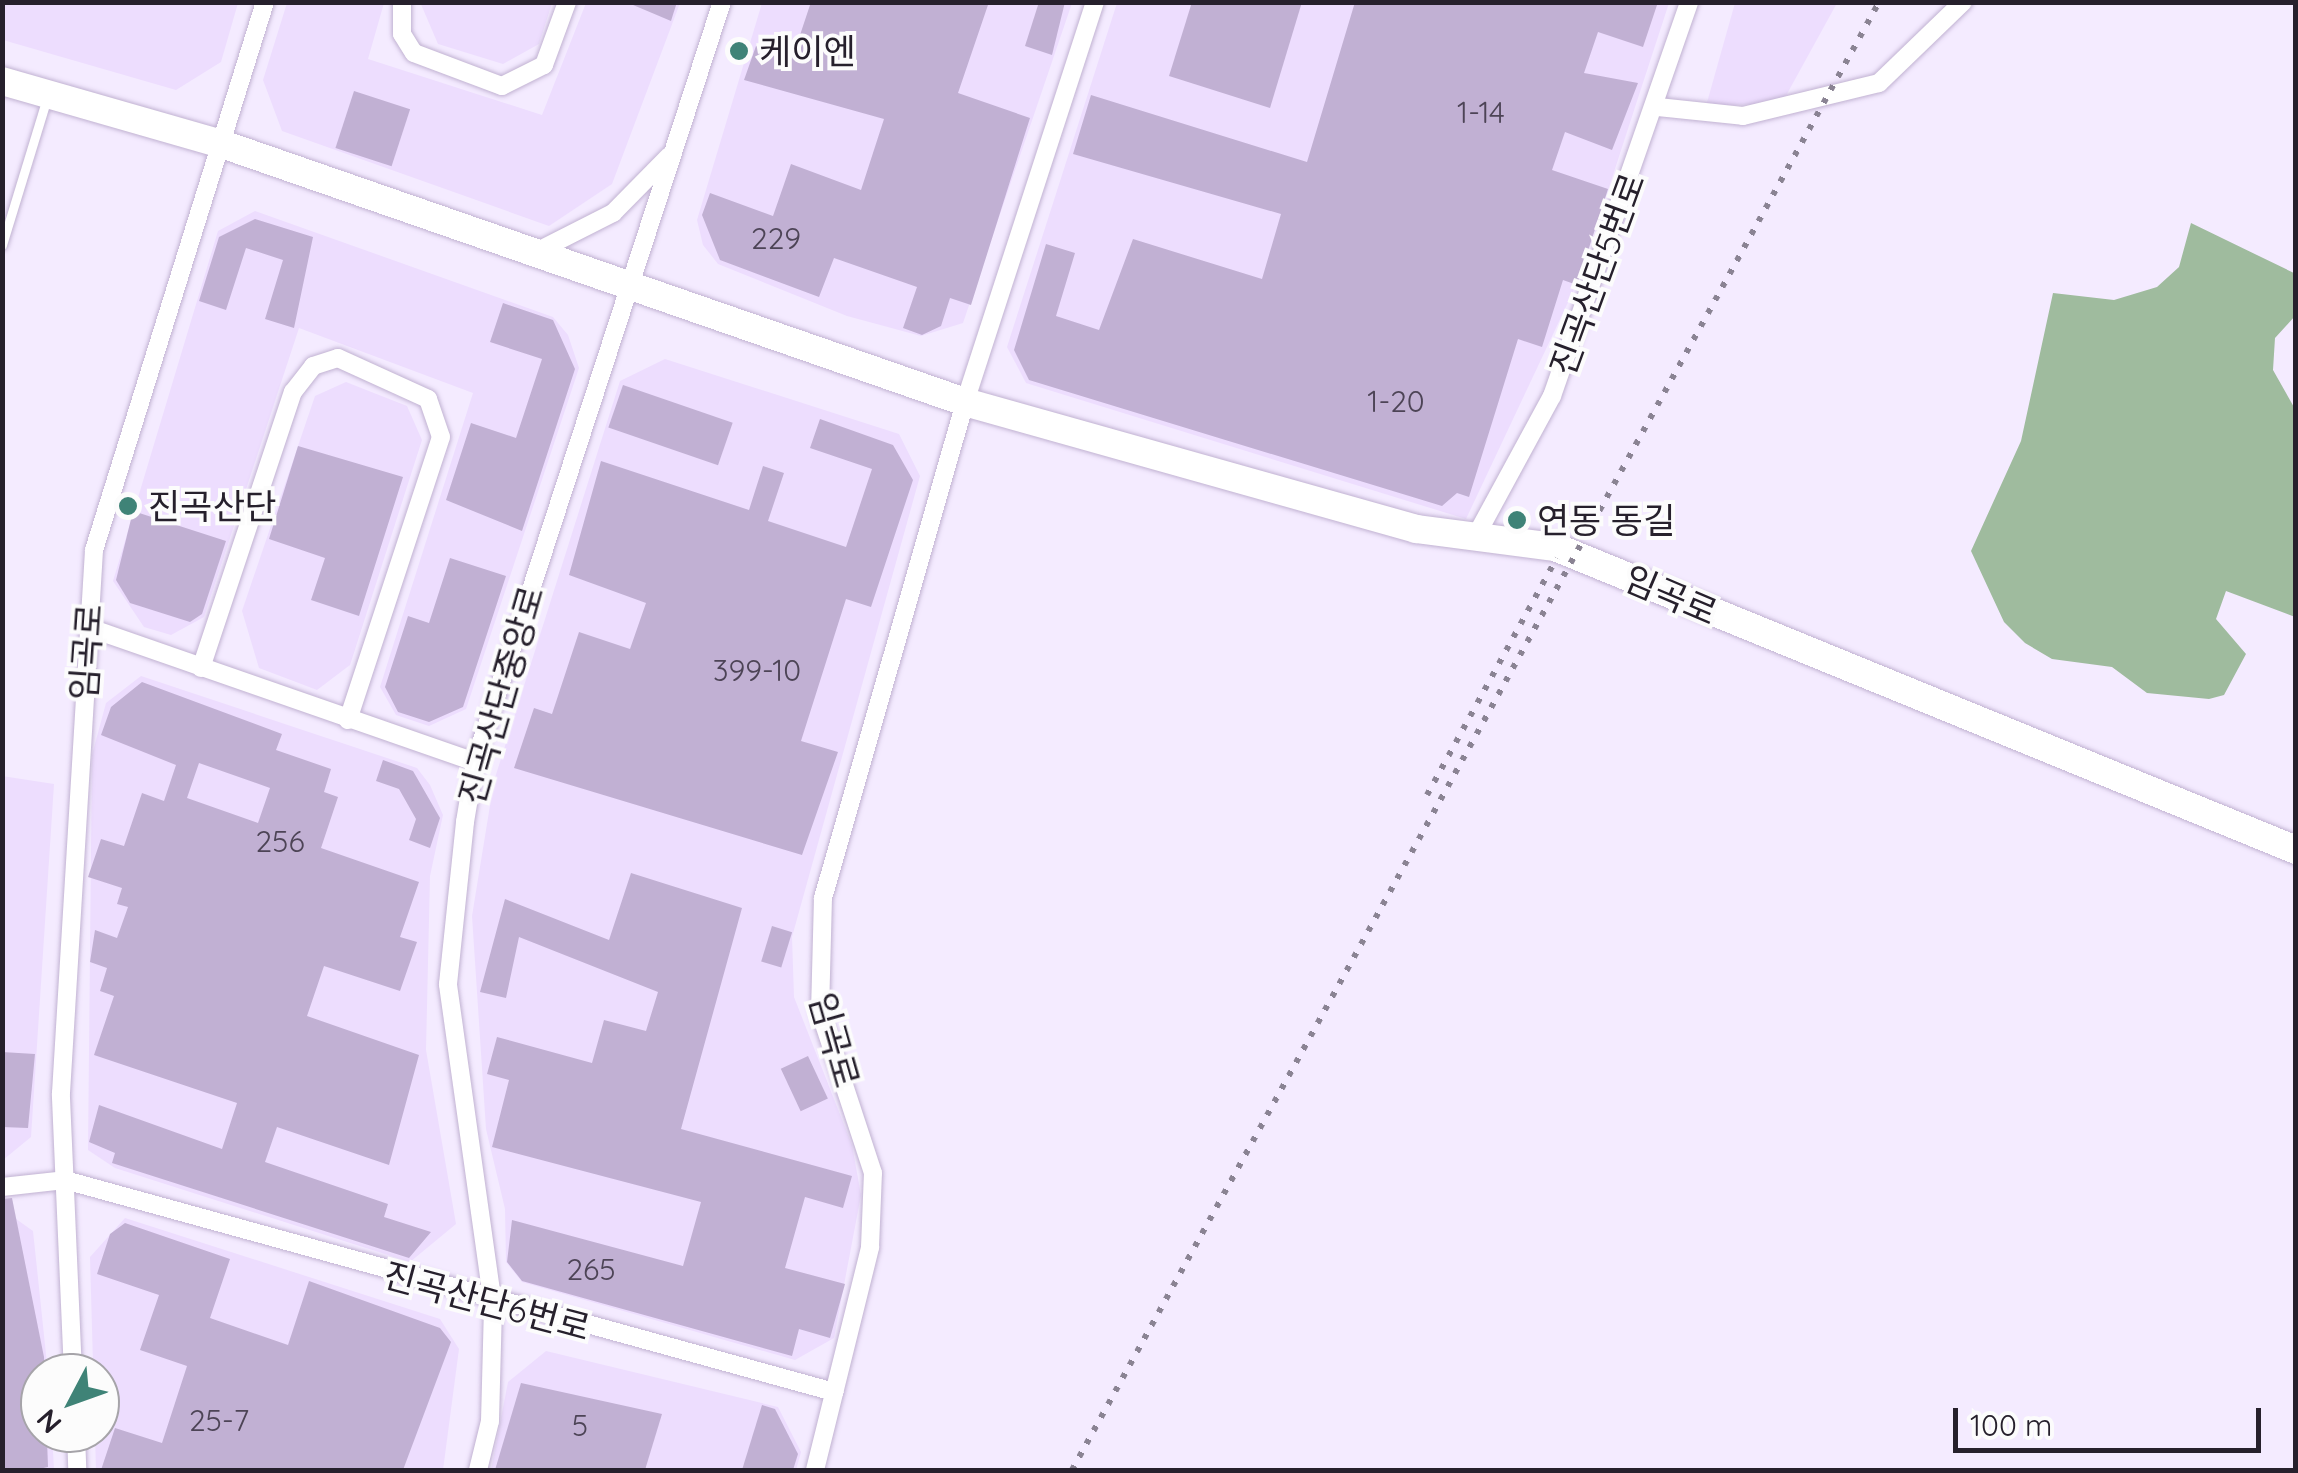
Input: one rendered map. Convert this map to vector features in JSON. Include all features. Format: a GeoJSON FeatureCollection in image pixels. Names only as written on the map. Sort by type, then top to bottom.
{"type":"FeatureCollection","features":[{"type":"Feature","properties":{"kind":"main road","name":"임곡로"},"geometry":{"type":"LineString","coordinates":[[2,81],[49,91],[222,144],[626,291],[965,402],[1416,529],[1555,547],[2296,850]]}},
{"type":"Feature","properties":{"kind":"street"},"geometry":{"type":"LineString","coordinates":[[222,144],[265,2]]}},
{"type":"Feature","properties":{"kind":"street"},"geometry":{"type":"LineString","coordinates":[[402,2],[402,34],[414,53],[502,86],[544,65],[567,2]]}},
{"type":"Feature","properties":{"kind":"street","name":"진곡산단중앙로"},"geometry":{"type":"LineString","coordinates":[[478,1470],[490,1420],[493,1305],[448,984],[476,762],[722,2]]}},
{"type":"Feature","properties":{"kind":"street"},"geometry":{"type":"LineString","coordinates":[[965,402],[1094,2]]}},
{"type":"Feature","properties":{"kind":"street","name":"진곡산단5번로"},"geometry":{"type":"LineString","coordinates":[[1477,534],[1552,396],[1658,107],[1689,2]]}},
{"type":"Feature","properties":{"kind":"street"},"geometry":{"type":"LineString","coordinates":[[1658,107],[1743,116],[1878,83],[1963,2]]}},
{"type":"Feature","properties":{"kind":"street","name":"임곡로"},"geometry":{"type":"LineString","coordinates":[[65,1180],[61,1093],[94,550],[118,454],[222,144]]}},
{"type":"Feature","properties":{"kind":"street"},"geometry":{"type":"LineString","coordinates":[[525,255],[614,213],[676,148]]}},
{"type":"Feature","properties":{"kind":"street"},"geometry":{"type":"LineString","coordinates":[[201,668],[293,392],[313,366],[338,358],[428,398],[441,437],[348,720]]}},
{"type":"Feature","properties":{"kind":"street","name":"임곡로"},"geometry":{"type":"LineString","coordinates":[[834,1392],[870,1247],[873,1173],[820,1012],[815,956],[823,898],[965,402]]}},
{"type":"Feature","properties":{"kind":"street"},"geometry":{"type":"LineString","coordinates":[[87,627],[476,762]]}},
{"type":"Feature","properties":{"kind":"street"},"geometry":{"type":"LineString","coordinates":[[65,1180],[72,1353]]}},
{"type":"Feature","properties":{"kind":"street","name":"진곡산단6번로"},"geometry":{"type":"LineString","coordinates":[[2,1187],[65,1180],[493,1305],[834,1392]]}},
{"type":"Feature","properties":{"kind":"street"},"geometry":{"type":"LineString","coordinates":[[815,1470],[834,1392]]}},
{"type":"Feature","properties":{"kind":"lane"},"geometry":{"type":"LineString","coordinates":[[2,245],[49,91]]}},
{"type":"Feature","properties":{"kind":"shaded area"},"geometry":{"type":"Polygon","coordinates":[[[3,2],[238,3],[221,62],[176,90],[3,40],[3,2]]]}},
{"type":"Feature","properties":{"kind":"shaded area"},"geometry":{"type":"Polygon","coordinates":[[[420,2],[552,3],[539,44],[503,64],[438,44],[420,2]]]}},
{"type":"Feature","properties":{"kind":"shaded area"},"geometry":{"type":"Polygon","coordinates":[[[287,3],[384,3],[368,59],[542,115],[586,3],[680,3],[612,184],[549,226],[282,131],[263,80],[287,3]]]}},
{"type":"Feature","properties":{"kind":"shaded area"},"geometry":{"type":"Polygon","coordinates":[[[762,3],[1072,3],[963,323],[921,336],[847,316],[718,264],[703,245],[697,220],[762,3]]]}},
{"type":"Feature","properties":{"kind":"shaded area"},"geometry":{"type":"Polygon","coordinates":[[[1117,3],[1669,3],[1579,279],[1466,519],[1026,383],[1007,347],[1117,3]]]}},
{"type":"Feature","properties":{"kind":"shaded area"},"geometry":{"type":"Polygon","coordinates":[[[1735,3],[1837,3],[1782,103],[1706,106],[1735,3]]]}},
{"type":"Feature","properties":{"kind":"shaded area"},"geometry":{"type":"Polygon","coordinates":[[[255,211],[553,317],[568,335],[579,368],[466,709],[429,726],[396,715],[380,687],[473,393],[299,328],[204,617],[171,635],[144,627],[113,581],[218,231],[255,211]]]}},
{"type":"Feature","properties":{"kind":"shaded area"},"geometry":{"type":"Polygon","coordinates":[[[665,359],[899,434],[920,476],[792,937],[794,997],[852,1145],[861,1195],[834,1338],[795,1360],[522,1282],[506,1262],[505,1209],[486,1129],[472,916],[494,781],[620,381],[665,359]]]}},
{"type":"Feature","properties":{"kind":"shaded area"},"geometry":{"type":"Polygon","coordinates":[[[346,382],[407,406],[422,440],[350,665],[317,690],[259,668],[242,611],[315,396],[346,382]]]}},
{"type":"Feature","properties":{"kind":"shaded area"},"geometry":{"type":"Polygon","coordinates":[[[141,676],[417,768],[430,785],[443,815],[430,876],[426,1050],[456,1224],[410,1262],[115,1168],[88,1150],[92,755],[106,703],[141,676]]]}},
{"type":"Feature","properties":{"kind":"shaded area"},"geometry":{"type":"Polygon","coordinates":[[[2,776],[54,784],[31,1137],[3,1160],[2,776]]]}},
{"type":"Feature","properties":{"kind":"shaded area"},"geometry":{"type":"Polygon","coordinates":[[[2,1209],[33,1231],[46,1353],[20,1353],[20,1453],[53,1453],[54,1470],[3,1470],[2,1209]]]}},
{"type":"Feature","properties":{"kind":"shaded area"},"geometry":{"type":"Polygon","coordinates":[[[125,1218],[440,1319],[459,1349],[443,1470],[96,1470],[96,1453],[120,1453],[120,1353],[93,1353],[90,1257],[125,1218]]]}},
{"type":"Feature","properties":{"kind":"shaded area"},"geometry":{"type":"Polygon","coordinates":[[[546,1351],[778,1407],[801,1452],[796,1470],[491,1470],[508,1382],[546,1351]]]}},
{"type":"Feature","properties":{"kind":"green space"},"geometry":{"type":"Polygon","coordinates":[[[2191,223],[2296,274],[2295,316],[2275,338],[2273,370],[2295,409],[2295,617],[2226,591],[2216,619],[2246,654],[2224,695],[2209,699],[2147,693],[2112,667],[2052,659],[2025,643],[2004,622],[1971,551],[2021,441],[2053,293],[2114,300],[2157,287],[2179,267],[2191,223]]]}},
{"type":"Feature","properties":{"kind":"building"},"geometry":{"type":"Polygon","coordinates":[[[626,2],[677,2],[671,21],[626,2]]]}},
{"type":"Feature","properties":{"kind":"building"},"geometry":{"type":"Polygon","coordinates":[[[811,2],[989,2],[958,93],[1030,118],[971,305],[950,298],[941,326],[922,335],[903,328],[917,287],[834,258],[819,297],[720,260],[702,215],[710,193],[773,216],[791,164],[861,190],[884,119],[744,80],[756,46],[792,59],[811,2]]]}},
{"type":"Feature","properties":{"kind":"building"},"geometry":{"type":"Polygon","coordinates":[[[1039,2],[1065,2],[1052,55],[1025,46],[1039,2]]]}},
{"type":"Feature","properties":{"kind":"building"},"geometry":{"type":"Polygon","coordinates":[[[1192,2],[1302,2],[1270,108],[1169,76],[1192,2]]]}},
{"type":"Feature","properties":{"kind":"building"},"geometry":{"type":"Polygon","coordinates":[[[1355,2],[1658,2],[1643,47],[1598,32],[1584,73],[1638,83],[1612,150],[1565,132],[1552,170],[1608,189],[1577,285],[1563,280],[1542,347],[1518,339],[1469,497],[1457,493],[1442,506],[1029,380],[1014,350],[1046,244],[1075,253],[1056,316],[1099,330],[1133,239],[1262,279],[1281,214],[1073,154],[1091,95],[1307,162],[1355,2]]]}},
{"type":"Feature","properties":{"kind":"building"},"geometry":{"type":"Polygon","coordinates":[[[354,91],[410,109],[392,166],[335,148],[354,91]]]}},
{"type":"Feature","properties":{"kind":"building"},"geometry":{"type":"Polygon","coordinates":[[[255,219],[313,237],[294,328],[265,319],[283,260],[246,248],[226,310],[199,301],[219,237],[255,219]]]}},
{"type":"Feature","properties":{"kind":"building"},"geometry":{"type":"Polygon","coordinates":[[[503,303],[553,320],[575,369],[522,531],[446,500],[471,423],[516,438],[542,359],[490,342],[503,303]]]}},
{"type":"Feature","properties":{"kind":"building"},"geometry":{"type":"Polygon","coordinates":[[[623,385],[733,423],[718,465],[608,428],[623,385]]]}},
{"type":"Feature","properties":{"kind":"building"},"geometry":{"type":"Polygon","coordinates":[[[820,419],[893,445],[913,480],[871,607],[846,599],[801,741],[838,752],[802,855],[514,768],[534,708],[552,714],[579,632],[630,649],[646,603],[569,575],[601,461],[749,510],[763,466],[784,473],[768,521],[846,547],[872,469],[810,448],[820,419]]]}},
{"type":"Feature","properties":{"kind":"building"},"geometry":{"type":"Polygon","coordinates":[[[298,446],[403,477],[359,616],[311,600],[325,558],[269,539],[298,446]]]}},
{"type":"Feature","properties":{"kind":"building"},"geometry":{"type":"Polygon","coordinates":[[[133,511],[226,541],[202,614],[190,622],[130,603],[116,580],[133,511]]]}},
{"type":"Feature","properties":{"kind":"building"},"geometry":{"type":"Polygon","coordinates":[[[450,558],[506,576],[463,707],[429,722],[398,712],[385,687],[408,616],[429,623],[450,558]]]}},
{"type":"Feature","properties":{"kind":"building"},"geometry":{"type":"Polygon","coordinates":[[[142,682],[282,734],[276,750],[331,769],[324,792],[338,797],[321,848],[419,882],[400,937],[417,942],[400,991],[324,966],[307,1016],[419,1055],[389,1165],[277,1127],[265,1162],[388,1204],[384,1217],[431,1232],[409,1258],[112,1163],[115,1153],[89,1142],[99,1105],[222,1149],[237,1103],[94,1055],[114,996],[100,991],[107,968],[90,962],[95,930],[117,938],[128,907],[117,904],[122,888],[88,877],[101,839],[124,846],[142,793],[164,801],[176,765],[101,735],[111,707],[142,682]],[[199,763],[187,798],[258,823],[270,788],[199,763]]]}},
{"type":"Feature","properties":{"kind":"building"},"geometry":{"type":"Polygon","coordinates":[[[383,760],[413,771],[440,818],[430,848],[409,840],[416,819],[399,789],[376,781],[383,760]]]}},
{"type":"Feature","properties":{"kind":"building"},"geometry":{"type":"Polygon","coordinates":[[[631,873],[742,908],[681,1129],[852,1176],[843,1208],[805,1197],[785,1268],[845,1284],[830,1338],[799,1329],[792,1356],[522,1281],[507,1262],[512,1220],[683,1266],[701,1202],[492,1147],[509,1080],[487,1074],[497,1037],[592,1063],[604,1020],[646,1031],[658,992],[519,937],[506,998],[480,992],[505,899],[609,940],[631,873]]]}},
{"type":"Feature","properties":{"kind":"building"},"geometry":{"type":"Polygon","coordinates":[[[772,926],[792,932],[781,968],[761,961],[772,926]]]}},
{"type":"Feature","properties":{"kind":"building"},"geometry":{"type":"Polygon","coordinates":[[[2,1052],[35,1054],[28,1128],[2,1127],[2,1052]]]}},
{"type":"Feature","properties":{"kind":"building"},"geometry":{"type":"Polygon","coordinates":[[[808,1056],[828,1099],[801,1111],[781,1069],[808,1056]]]}},
{"type":"Feature","properties":{"kind":"building"},"geometry":{"type":"Polygon","coordinates":[[[12,1198],[43,1353],[20,1353],[20,1453],[47,1453],[48,1467],[34,1470],[2,1470],[2,1199],[12,1198]]]}},
{"type":"Feature","properties":{"kind":"building"},"geometry":{"type":"Polygon","coordinates":[[[125,1223],[230,1259],[210,1318],[288,1345],[309,1281],[440,1328],[451,1342],[403,1470],[101,1470],[107,1453],[120,1453],[120,1430],[162,1443],[187,1366],[140,1350],[159,1295],[97,1274],[110,1234],[125,1223]]]}},
{"type":"Feature","properties":{"kind":"building"},"geometry":{"type":"Polygon","coordinates":[[[521,1383],[662,1414],[645,1470],[495,1470],[521,1383]]]}},
{"type":"Feature","properties":{"kind":"building"},"geometry":{"type":"Polygon","coordinates":[[[762,1405],[775,1409],[798,1454],[793,1470],[742,1470],[762,1405]]]}},
{"type":"Feature","properties":{"kind":"railway"},"geometry":{"type":"LineString","coordinates":[[1072,1470],[1879,2]]}},
{"type":"Feature","properties":{"kind":"railway"},"geometry":{"type":"LineString","coordinates":[[1427,795],[1557,558]]}},
{"type":"Feature","properties":{"kind":"place","name":"케이엔"},"geometry":{"type":"Point","coordinates":[739,51]}},
{"type":"Feature","properties":{"kind":"place","name":"진곡산단"},"geometry":{"type":"Point","coordinates":[128,506]}},
{"type":"Feature","properties":{"kind":"place","name":"연동 동길"},"geometry":{"type":"Point","coordinates":[1517,520]}}]}
